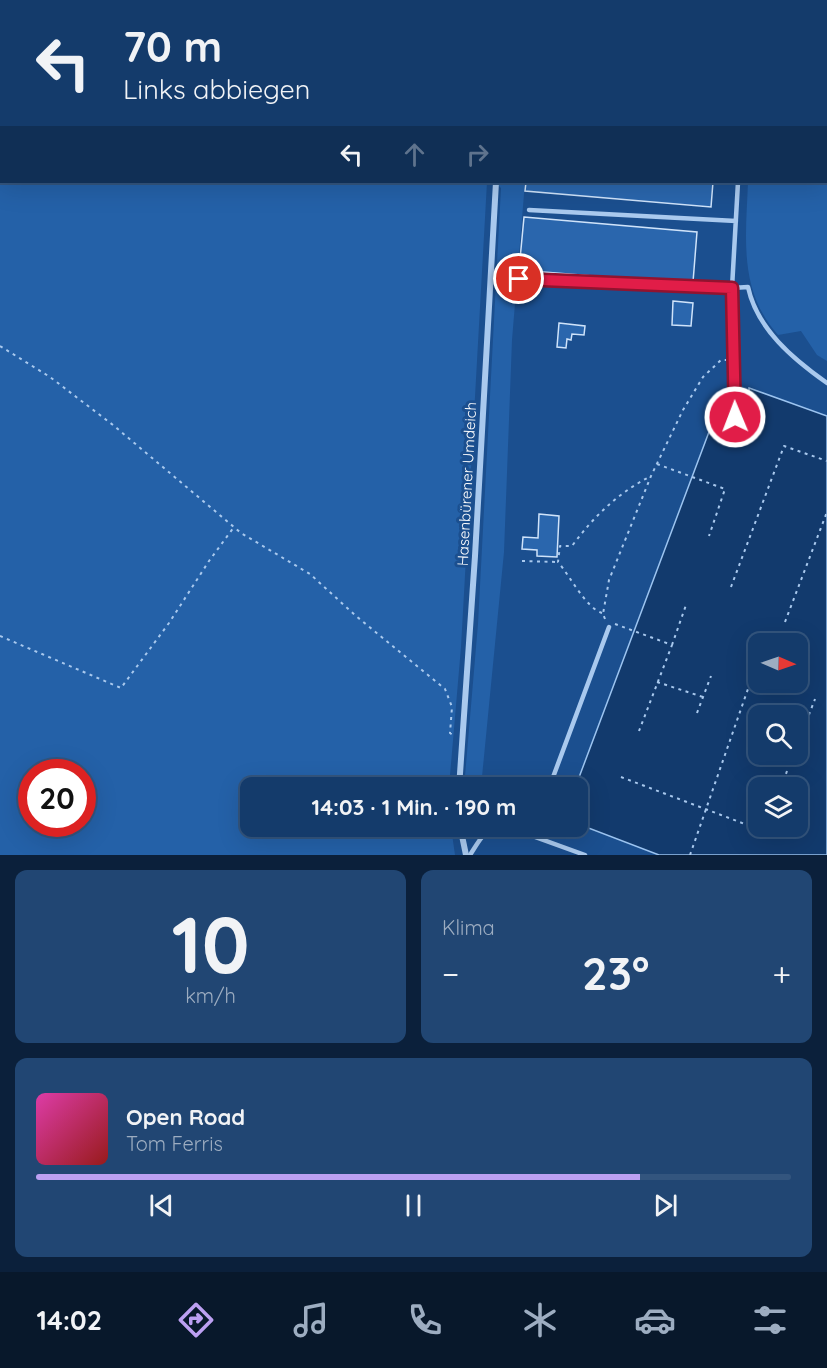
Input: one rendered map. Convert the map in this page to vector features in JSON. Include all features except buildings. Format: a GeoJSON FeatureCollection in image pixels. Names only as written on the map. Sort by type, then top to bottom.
{"type":"FeatureCollection","features":[{"type":"Feature","properties":{"kind":"street","name":"Hasenbürener Umdeich"},"geometry":{"type":"LineString","coordinates":[[460,777],[496,183]]}},
{"type":"Feature","properties":{"kind":"street"},"geometry":{"type":"LineString","coordinates":[[463,837],[468,855]]}},
{"type":"Feature","properties":{"kind":"lane"},"geometry":{"type":"LineString","coordinates":[[735,417],[732,288],[738,183]]}},
{"type":"Feature","properties":{"kind":"lane"},"geometry":{"type":"LineString","coordinates":[[528,210],[736,221]]}},
{"type":"Feature","properties":{"kind":"lane"},"geometry":{"type":"LineString","coordinates":[[519,279],[748,287],[763,325],[809,370],[827,383]]}},
{"type":"Feature","properties":{"kind":"lane"},"geometry":{"type":"LineString","coordinates":[[553,777],[609,627]]}},
{"type":"Feature","properties":{"kind":"lane"},"geometry":{"type":"LineString","coordinates":[[468,855],[482,837]]}},
{"type":"Feature","properties":{"kind":"lane"},"geometry":{"type":"LineString","coordinates":[[536,837],[585,855]]}},
{"type":"Feature","properties":{"kind":"path"},"geometry":{"type":"LineString","coordinates":[[0,346],[50,377],[112,425],[234,527],[310,574],[356,616],[445,689],[452,707],[450,733],[462,740]]}},
{"type":"Feature","properties":{"kind":"path"},"geometry":{"type":"LineString","coordinates":[[672,645],[606,621],[603,614],[609,580],[651,476],[683,410],[704,377],[721,360],[735,360]]}},
{"type":"Feature","properties":{"kind":"path"},"geometry":{"type":"LineString","coordinates":[[731,587],[784,446],[827,461]]}},
{"type":"Feature","properties":{"kind":"path"},"geometry":{"type":"LineString","coordinates":[[657,464],[725,489],[709,536]]}},
{"type":"Feature","properties":{"kind":"path"},"geometry":{"type":"LineString","coordinates":[[603,614],[597,612],[558,562],[560,546],[572,546],[587,525],[604,508],[632,486],[651,476]]}},
{"type":"Feature","properties":{"kind":"path"},"geometry":{"type":"LineString","coordinates":[[785,622],[827,512]]}},
{"type":"Feature","properties":{"kind":"path"},"geometry":{"type":"LineString","coordinates":[[0,636],[121,688],[169,623],[234,527]]}},
{"type":"Feature","properties":{"kind":"path"},"geometry":{"type":"LineString","coordinates":[[522,561],[558,562]]}},
{"type":"Feature","properties":{"kind":"path"},"geometry":{"type":"LineString","coordinates":[[639,732],[686,605]]}},
{"type":"Feature","properties":{"kind":"path"},"geometry":{"type":"LineString","coordinates":[[697,713],[711,676]]}},
{"type":"Feature","properties":{"kind":"path"},"geometry":{"type":"LineString","coordinates":[[657,682],[703,697]]}},
{"type":"Feature","properties":{"kind":"path"},"geometry":{"type":"LineString","coordinates":[[690,855],[748,689]]}},
{"type":"Feature","properties":{"kind":"path"},"geometry":{"type":"LineString","coordinates":[[808,715],[814,699]]}},
{"type":"Feature","properties":{"kind":"path"},"geometry":{"type":"LineString","coordinates":[[621,777],[748,825]]}},
{"type":"Feature","properties":{"kind":"shaded area"},"geometry":{"type":"Polygon","coordinates":[[[0,183],[487,183],[461,647],[450,777],[240,777],[240,837],[452,837],[455,855],[0,855],[0,183]]]}},
{"type":"Feature","properties":{"kind":"shaded area"},"geometry":{"type":"Polygon","coordinates":[[[496,183],[525,183],[512,340],[504,552],[482,777],[465,777],[478,624],[501,188],[496,183]]]}},
{"type":"Feature","properties":{"kind":"shaded area"},"geometry":{"type":"Polygon","coordinates":[[[748,183],[827,183],[827,361],[817,355],[801,331],[778,335],[765,318],[750,281],[746,223],[748,183]]]}},
{"type":"Feature","properties":{"kind":"shaded area"},"geometry":{"type":"Polygon","coordinates":[[[749,388],[827,416],[827,855],[659,855],[588,828],[588,777],[579,777],[721,400],[722,417],[749,417],[749,388]]]}},
{"type":"Feature","properties":{"kind":"route"},"geometry":{"type":"LineString","coordinates":[[519,279],[732,288],[735,417]]}}]}
